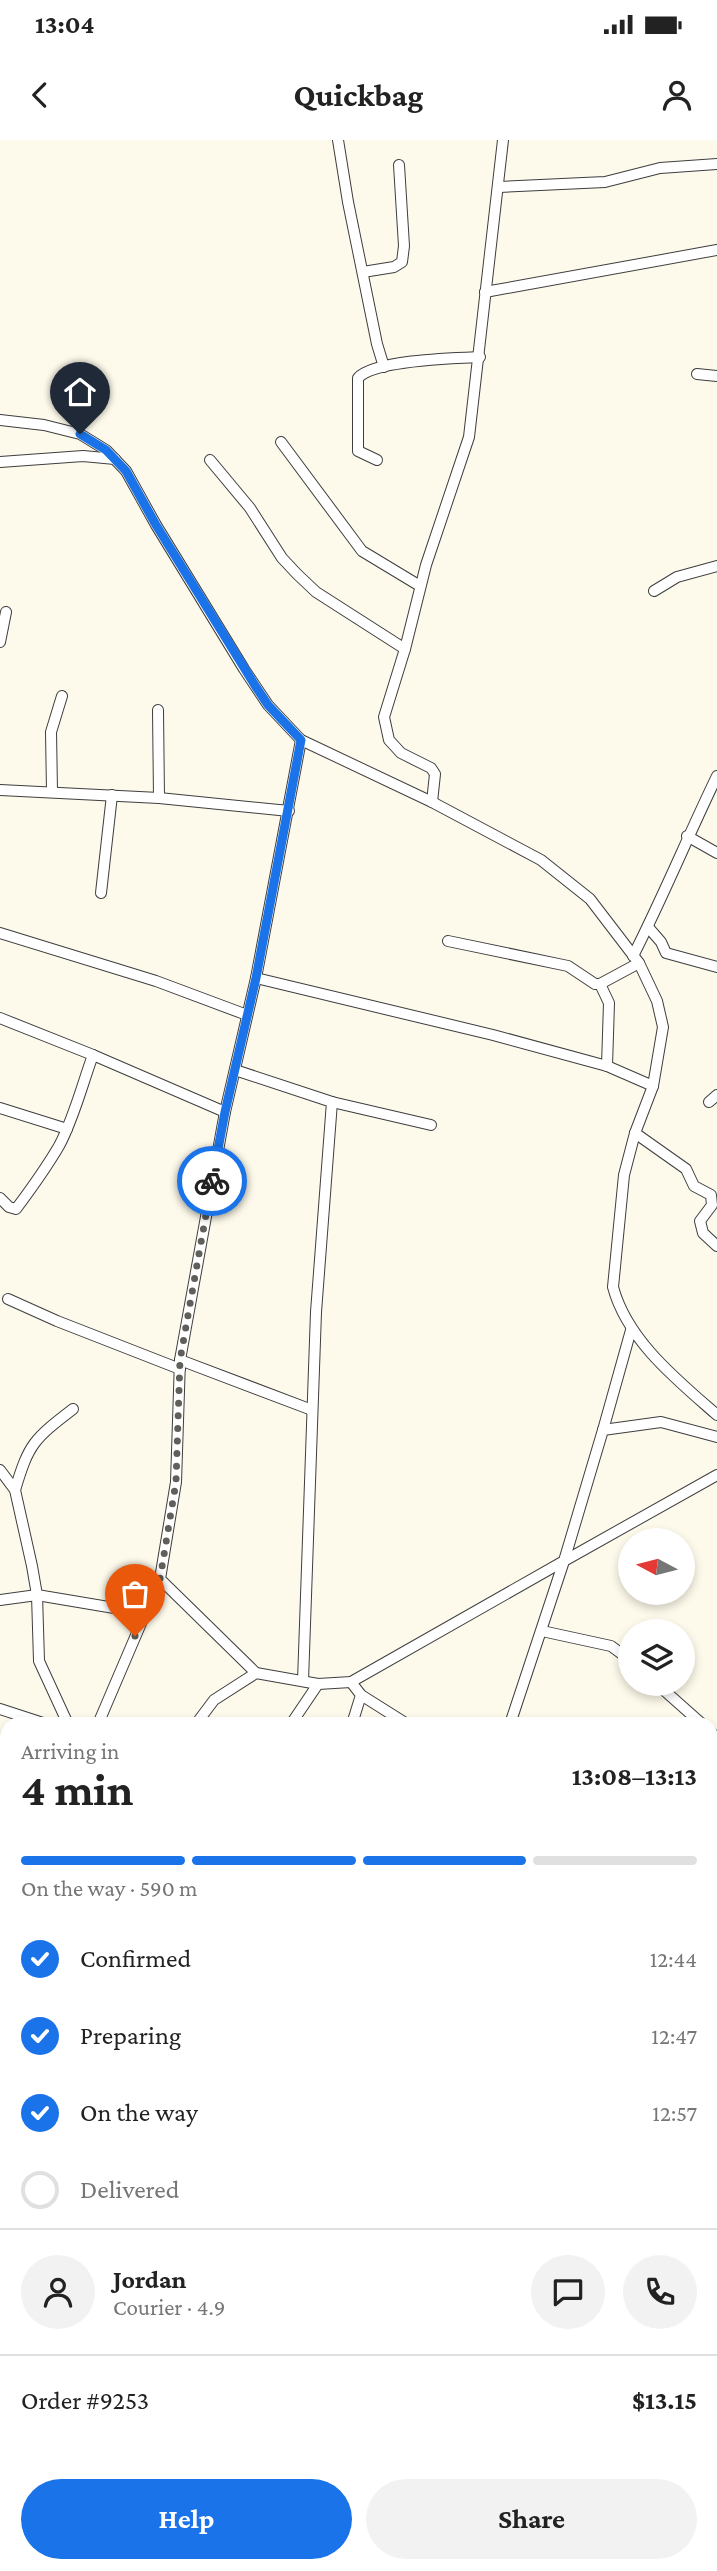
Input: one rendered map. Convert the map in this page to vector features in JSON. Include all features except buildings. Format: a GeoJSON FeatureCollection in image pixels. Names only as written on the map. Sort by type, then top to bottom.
{"type":"FeatureCollection","features":[{"type":"Feature","properties":{"kind":"street"},"geometry":{"type":"LineString","coordinates":[[338,140],[348,202],[384,367]]}},
{"type":"Feature","properties":{"kind":"street"},"geometry":{"type":"LineString","coordinates":[[432,802],[435,774],[431,768],[401,753],[389,740],[384,717],[405,649],[426,565],[470,437],[503,140]]}},
{"type":"Feature","properties":{"kind":"street"},"geometry":{"type":"LineString","coordinates":[[499,187],[605,182],[660,168],[717,163]]}},
{"type":"Feature","properties":{"kind":"street"},"geometry":{"type":"LineString","coordinates":[[363,272],[394,267],[401,262],[404,246],[398,165]]}},
{"type":"Feature","properties":{"kind":"street"},"geometry":{"type":"LineString","coordinates":[[485,292],[717,250]]}},
{"type":"Feature","properties":{"kind":"street"},"geometry":{"type":"LineString","coordinates":[[377,460],[358,451],[360,375],[384,367],[427,359],[480,357]]}},
{"type":"Feature","properties":{"kind":"street"},"geometry":{"type":"LineString","coordinates":[[696,374],[717,376]]}},
{"type":"Feature","properties":{"kind":"street"},"geometry":{"type":"LineString","coordinates":[[0,420],[44,425],[80,434],[115,459],[126,471],[156,525],[262,696],[301,740],[432,802],[541,860],[590,899],[636,960],[657,1001],[663,1027],[653,1086],[635,1133],[624,1175],[613,1287],[617,1303],[631,1330],[688,1390],[717,1415]]}},
{"type":"Feature","properties":{"kind":"street"},"geometry":{"type":"LineString","coordinates":[[281,442],[362,551],[421,586]]}},
{"type":"Feature","properties":{"kind":"street"},"geometry":{"type":"LineString","coordinates":[[0,462],[83,456],[115,459]]}},
{"type":"Feature","properties":{"kind":"street"},"geometry":{"type":"LineString","coordinates":[[210,460],[250,508],[282,558],[297,574],[316,592],[405,649]]}},
{"type":"Feature","properties":{"kind":"street"},"geometry":{"type":"LineString","coordinates":[[654,591],[677,577],[717,566]]}},
{"type":"Feature","properties":{"kind":"street"},"geometry":{"type":"LineString","coordinates":[[0,642],[6,612]]}},
{"type":"Feature","properties":{"kind":"street"},"geometry":{"type":"LineString","coordinates":[[52,791],[51,732],[62,696]]}},
{"type":"Feature","properties":{"kind":"street"},"geometry":{"type":"LineString","coordinates":[[158,710],[159,798]]}},
{"type":"Feature","properties":{"kind":"street"},"geometry":{"type":"LineString","coordinates":[[101,1717],[160,1579],[176,1482],[180,1365],[225,1112],[256,978],[301,740]]}},
{"type":"Feature","properties":{"kind":"street"},"geometry":{"type":"LineString","coordinates":[[448,941],[568,966],[595,984],[600,984],[636,960],[687,836],[717,776]]}},
{"type":"Feature","properties":{"kind":"street"},"geometry":{"type":"LineString","coordinates":[[0,790],[159,798],[289,811]]}},
{"type":"Feature","properties":{"kind":"street"},"geometry":{"type":"LineString","coordinates":[[102,894],[112,795]]}},
{"type":"Feature","properties":{"kind":"street"},"geometry":{"type":"LineString","coordinates":[[687,836],[717,853]]}},
{"type":"Feature","properties":{"kind":"street"},"geometry":{"type":"LineString","coordinates":[[648,927],[661,942],[666,953],[717,967]]}},
{"type":"Feature","properties":{"kind":"street"},"geometry":{"type":"LineString","coordinates":[[0,933],[156,981],[247,1015]]}},
{"type":"Feature","properties":{"kind":"street"},"geometry":{"type":"LineString","coordinates":[[256,978],[493,1035],[607,1066],[653,1086]]}},
{"type":"Feature","properties":{"kind":"street"},"geometry":{"type":"LineString","coordinates":[[600,984],[609,1003],[610,1041],[607,1066]]}},
{"type":"Feature","properties":{"kind":"street"},"geometry":{"type":"LineString","coordinates":[[0,1018],[225,1112]]}},
{"type":"Feature","properties":{"kind":"street"},"geometry":{"type":"LineString","coordinates":[[0,1198],[13,1210],[16,1209],[59,1145],[93,1055]]}},
{"type":"Feature","properties":{"kind":"street"},"geometry":{"type":"LineString","coordinates":[[235,1070],[332,1102],[431,1125]]}},
{"type":"Feature","properties":{"kind":"street"},"geometry":{"type":"LineString","coordinates":[[303,1681],[316,1312],[332,1102]]}},
{"type":"Feature","properties":{"kind":"street"},"geometry":{"type":"LineString","coordinates":[[0,1108],[67,1129]]}},
{"type":"Feature","properties":{"kind":"street"},"geometry":{"type":"LineString","coordinates":[[635,1133],[686,1168],[694,1186],[711,1195],[712,1205],[700,1221],[703,1233],[717,1246]]}},
{"type":"Feature","properties":{"kind":"street"},"geometry":{"type":"LineString","coordinates":[[8,1299],[57,1321],[312,1410]]}},
{"type":"Feature","properties":{"kind":"street"},"geometry":{"type":"LineString","coordinates":[[512,1717],[564,1561],[631,1330]]}},
{"type":"Feature","properties":{"kind":"street"},"geometry":{"type":"LineString","coordinates":[[15,1490],[25,1455],[32,1444],[73,1409]]}},
{"type":"Feature","properties":{"kind":"street"},"geometry":{"type":"LineString","coordinates":[[603,1430],[662,1422],[717,1437]]}},
{"type":"Feature","properties":{"kind":"street"},"geometry":{"type":"LineString","coordinates":[[0,1470],[15,1490],[37,1595],[39,1661],[65,1717]]}},
{"type":"Feature","properties":{"kind":"street"},"geometry":{"type":"LineString","coordinates":[[160,1579],[256,1673],[317,1684],[351,1682],[717,1475]]}},
{"type":"Feature","properties":{"kind":"street"},"geometry":{"type":"LineString","coordinates":[[0,1600],[37,1595],[144,1614]]}},
{"type":"Feature","properties":{"kind":"street"},"geometry":{"type":"LineString","coordinates":[[542,1631],[611,1646],[618,1651]]}},
{"type":"Feature","properties":{"kind":"street"},"geometry":{"type":"LineString","coordinates":[[201,1717],[214,1700],[256,1673]]}},
{"type":"Feature","properties":{"kind":"street"},"geometry":{"type":"LineString","coordinates":[[351,1682],[360,1695],[396,1717]]}},
{"type":"Feature","properties":{"kind":"street"},"geometry":{"type":"LineString","coordinates":[[296,1717],[317,1684]]}},
{"type":"Feature","properties":{"kind":"street"},"geometry":{"type":"LineString","coordinates":[[354,1717],[360,1695]]}},
{"type":"Feature","properties":{"kind":"street"},"geometry":{"type":"LineString","coordinates":[[670,1696],[694,1717]]}},
{"type":"Feature","properties":{"kind":"street"},"geometry":{"type":"LineString","coordinates":[[0,1709],[25,1717]]}},
{"type":"Feature","properties":{"kind":"way so far"},"geometry":{"type":"LineString","coordinates":[[135,1636],[160,1579],[176,1482],[180,1360],[212,1181]]}},
{"type":"Feature","properties":{"kind":"route"},"geometry":{"type":"LineString","coordinates":[[80,434],[106,450],[126,471],[156,525],[256,687],[268,705],[301,740],[256,978],[212,1181]]}}]}
